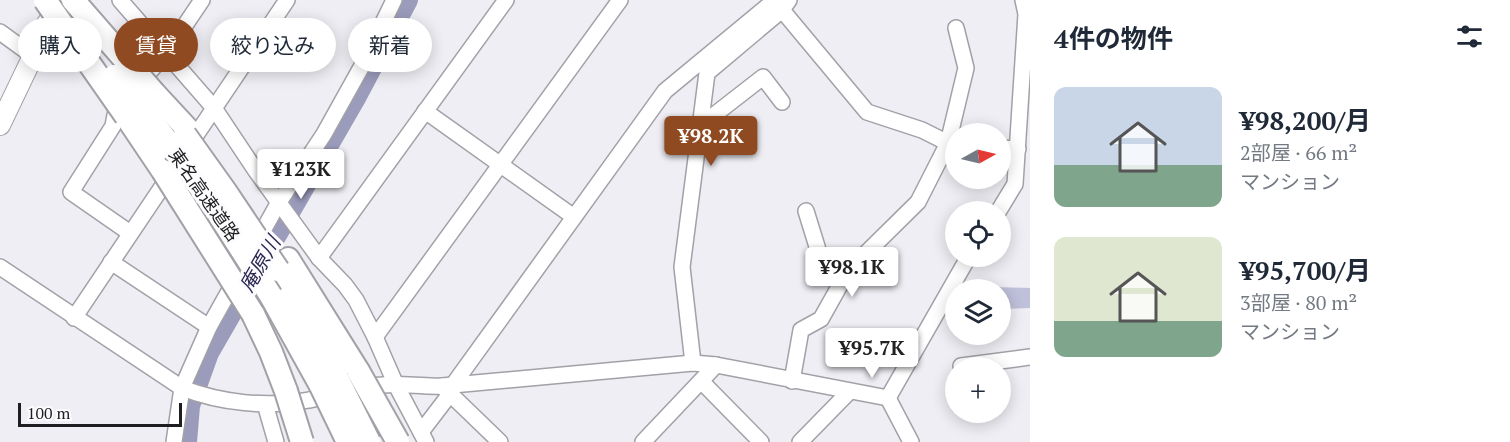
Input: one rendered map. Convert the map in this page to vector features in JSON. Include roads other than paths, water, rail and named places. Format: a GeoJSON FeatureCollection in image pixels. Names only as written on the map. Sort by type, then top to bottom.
{"type":"FeatureCollection","features":[{"type":"Feature","properties":{"kind":"highway","name":"東名高速道路"},"geometry":{"type":"LineString","coordinates":[[46,0],[179,148],[225,191],[283,264],[329,382],[348,442]]}},
{"type":"Feature","properties":{"kind":"highway","name":"東名高速道路"},"geometry":{"type":"LineString","coordinates":[[73,0],[140,105]]}},
{"type":"Feature","properties":{"kind":"highway","name":"東名高速道路"},"geometry":{"type":"LineString","coordinates":[[179,148],[272,296],[369,442]]}},
{"type":"Feature","properties":{"kind":"highway"},"geometry":{"type":"LineString","coordinates":[[179,148],[271,352],[302,442]]}},
{"type":"Feature","properties":{"kind":"highway"},"geometry":{"type":"LineString","coordinates":[[283,264],[358,371],[398,442]]}},
{"type":"Feature","properties":{"kind":"main road"},"geometry":{"type":"LineString","coordinates":[[51,18],[63,0]]}},
{"type":"Feature","properties":{"kind":"main road"},"geometry":{"type":"LineString","coordinates":[[0,125],[25,72]]}},
{"type":"Feature","properties":{"kind":"street"},"geometry":{"type":"LineString","coordinates":[[120,0],[136,18]]}},
{"type":"Feature","properties":{"kind":"street"},"geometry":{"type":"LineString","coordinates":[[190,18],[202,0]]}},
{"type":"Feature","properties":{"kind":"street"},"geometry":{"type":"LineString","coordinates":[[74,318],[287,0]]}},
{"type":"Feature","properties":{"kind":"street"},"geometry":{"type":"LineString","coordinates":[[174,442],[185,389],[209,327],[324,134],[363,64],[394,0]]}},
{"type":"Feature","properties":{"kind":"street"},"geometry":{"type":"LineString","coordinates":[[319,258],[506,0]]}},
{"type":"Feature","properties":{"kind":"street"},"geometry":{"type":"LineString","coordinates":[[375,337],[620,0]]}},
{"type":"Feature","properties":{"kind":"street"},"geometry":{"type":"LineString","coordinates":[[1004,201],[1013,186],[1018,149],[1026,14],[1023,0]]}},
{"type":"Feature","properties":{"kind":"street"},"geometry":{"type":"LineString","coordinates":[[693,363],[682,267],[707,73],[782,3]]}},
{"type":"Feature","properties":{"kind":"street"},"geometry":{"type":"LineString","coordinates":[[782,3],[867,112],[922,130],[945,141]]}},
{"type":"Feature","properties":{"kind":"street"},"geometry":{"type":"LineString","coordinates":[[423,437],[448,388],[665,91],[782,3]]}},
{"type":"Feature","properties":{"kind":"street"},"geometry":{"type":"LineString","coordinates":[[956,123],[966,68],[957,28]]}},
{"type":"Feature","properties":{"kind":"street"},"geometry":{"type":"LineString","coordinates":[[0,32],[18,45]]}},
{"type":"Feature","properties":{"kind":"street"},"geometry":{"type":"LineString","coordinates":[[130,233],[71,192],[113,126],[116,110],[149,72]]}},
{"type":"Feature","properties":{"kind":"street"},"geometry":{"type":"LineString","coordinates":[[184,72],[214,108],[319,258],[356,300],[423,437]]}},
{"type":"Feature","properties":{"kind":"street"},"geometry":{"type":"LineString","coordinates":[[700,126],[763,77],[782,102]]}},
{"type":"Feature","properties":{"kind":"street"},"geometry":{"type":"LineString","coordinates":[[425,111],[499,166],[574,217]]}},
{"type":"Feature","properties":{"kind":"street"},"geometry":{"type":"LineString","coordinates":[[1011,149],[1018,149]]}},
{"type":"Feature","properties":{"kind":"street"},"geometry":{"type":"LineString","coordinates":[[792,381],[801,330],[821,319],[847,272],[918,202],[945,156]]}},
{"type":"Feature","properties":{"kind":"street"},"geometry":{"type":"LineString","coordinates":[[1013,186],[1030,184]]}},
{"type":"Feature","properties":{"kind":"street"},"geometry":{"type":"LineString","coordinates":[[806,211],[819,253],[840,285]]}},
{"type":"Feature","properties":{"kind":"street"},"geometry":{"type":"LineString","coordinates":[[111,262],[209,327]]}},
{"type":"Feature","properties":{"kind":"street"},"geometry":{"type":"LineString","coordinates":[[0,267],[74,318],[185,389],[212,399],[265,404],[306,401],[381,385],[448,388],[693,363],[716,365],[888,399]]}},
{"type":"Feature","properties":{"kind":"street"},"geometry":{"type":"LineString","coordinates":[[888,399],[963,267]]}},
{"type":"Feature","properties":{"kind":"street"},"geometry":{"type":"LineString","coordinates":[[1011,359],[1030,357]]}},
{"type":"Feature","properties":{"kind":"street"},"geometry":{"type":"LineString","coordinates":[[643,442],[716,365]]}},
{"type":"Feature","properties":{"kind":"street"},"geometry":{"type":"LineString","coordinates":[[701,381],[761,442]]}},
{"type":"Feature","properties":{"kind":"street"},"geometry":{"type":"LineString","coordinates":[[448,388],[500,442]]}},
{"type":"Feature","properties":{"kind":"street"},"geometry":{"type":"LineString","coordinates":[[800,442],[849,392]]}},
{"type":"Feature","properties":{"kind":"street"},"geometry":{"type":"LineString","coordinates":[[888,399],[911,442]]}},
{"type":"Feature","properties":{"kind":"street"},"geometry":{"type":"LineString","coordinates":[[265,404],[276,442]]}},
{"type":"Feature","properties":{"kind":"waterway","name":"庵原川"},"geometry":{"type":"LineString","coordinates":[[187,442],[190,406],[209,353],[356,98],[408,0]]}}]}
